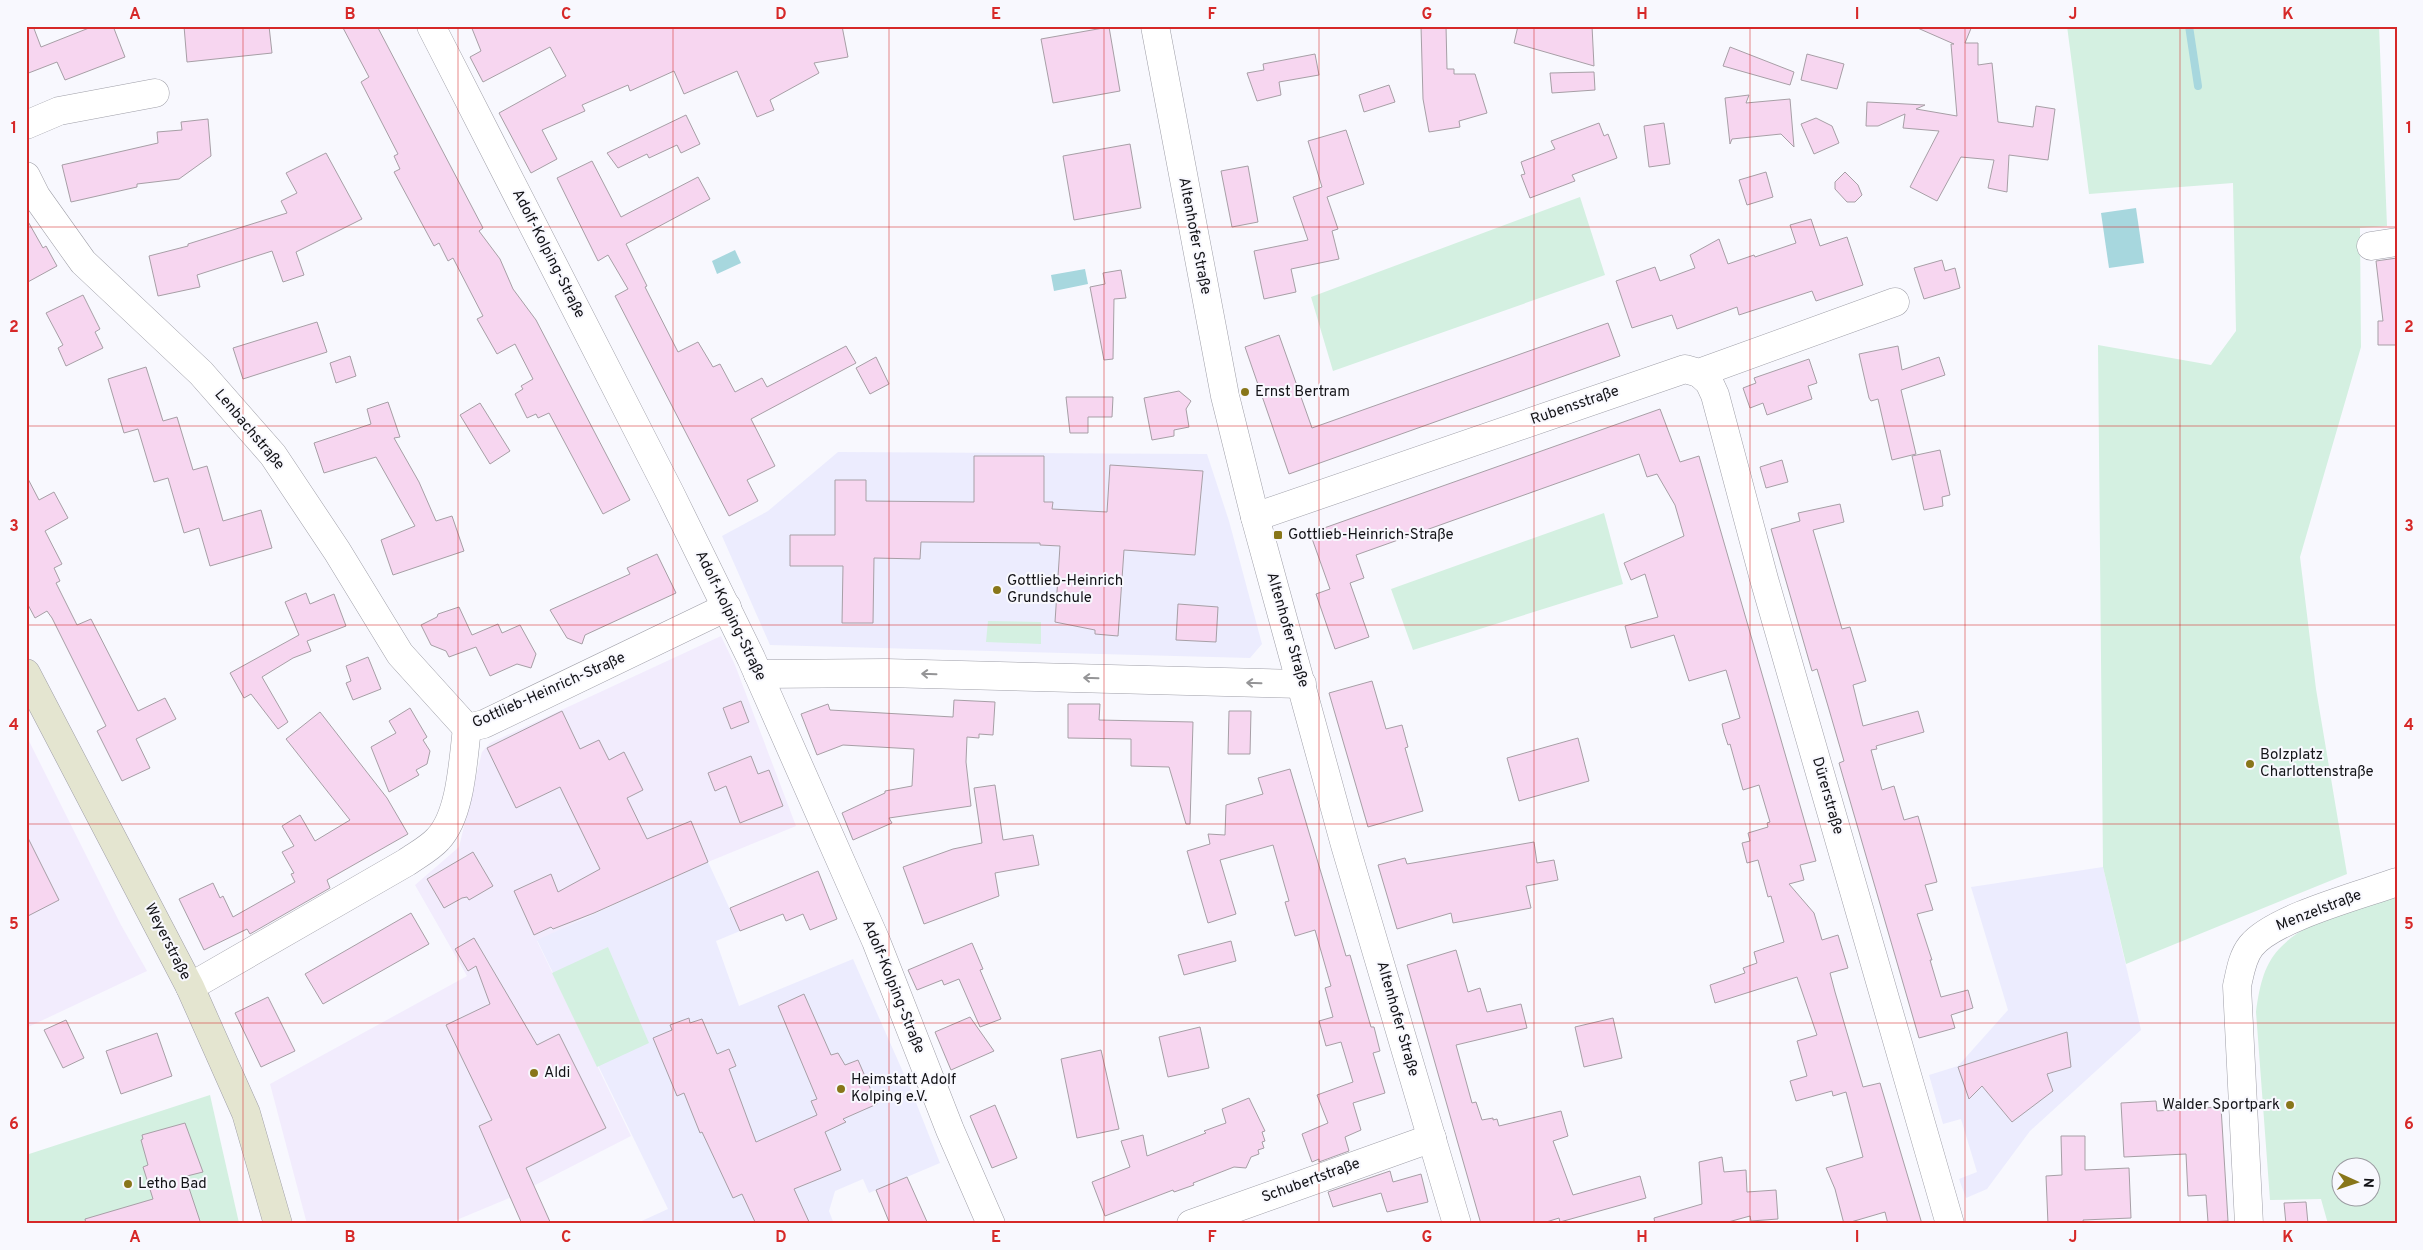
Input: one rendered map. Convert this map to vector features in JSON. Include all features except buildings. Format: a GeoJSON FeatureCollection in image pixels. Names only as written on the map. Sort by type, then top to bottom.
{"type":"FeatureCollection","features":[{"type":"Feature","properties":{"kind":"main road","name":"Weyerstraße"},"geometry":{"type":"LineString","coordinates":[[26,673],[190,987],[246,1113],[278,1224]]}},
{"type":"Feature","properties":{"kind":"street","name":"Adolf-Kolping-Straße"},"geometry":{"type":"LineString","coordinates":[[431,26],[727,608],[758,674],[876,941],[950,1130],[991,1224]]}},
{"type":"Feature","properties":{"kind":"street","name":"Altenhofer Straße"},"geometry":{"type":"LineString","coordinates":[[1155,26],[1225,396],[1255,518],[1336,811],[1457,1224]]}},
{"type":"Feature","properties":{"kind":"street"},"geometry":{"type":"LineString","coordinates":[[26,125],[58,111],[156,93]]}},
{"type":"Feature","properties":{"kind":"street","name":"Lenbachstraße"},"geometry":{"type":"LineString","coordinates":[[26,176],[36,196],[83,262],[201,373],[273,455],[337,551],[400,654],[467,728]]}},
{"type":"Feature","properties":{"kind":"street","name":"Rubensstraße"},"geometry":{"type":"LineString","coordinates":[[1255,518],[1684,369],[1699,373],[1895,302]]}},
{"type":"Feature","properties":{"kind":"street","name":"Dürerstraße"},"geometry":{"type":"LineString","coordinates":[[1699,373],[1709,382],[1715,395],[1767,589],[1950,1224]]}},
{"type":"Feature","properties":{"kind":"street","name":"Gottlieb-Heinrich-Straße"},"geometry":{"type":"LineString","coordinates":[[190,987],[407,862],[437,840],[448,825],[456,802],[467,728],[484,724],[727,608]]}},
{"type":"Feature","properties":{"kind":"street"},"geometry":{"type":"LineString","coordinates":[[758,674],[886,673],[1302,684]]}},
{"type":"Feature","properties":{"kind":"street","name":"Menzelstraße"},"geometry":{"type":"LineString","coordinates":[[2249,1224],[2237,986],[2241,966],[2250,947],[2262,934],[2295,918],[2397,882]]}},
{"type":"Feature","properties":{"kind":"street","name":"Schubertstraße"},"geometry":{"type":"LineString","coordinates":[[1191,1224],[1432,1138]]}},
{"type":"Feature","properties":{"kind":"shaded area","name":"Gottlieb-Heinrich Grundschule"},"geometry":{"type":"Polygon","coordinates":[[[838,452],[1207,454],[1229,521],[1262,644],[1250,658],[770,645],[722,536],[768,511],[838,452]]]}},
{"type":"Feature","properties":{"kind":"shaded area"},"geometry":{"type":"Polygon","coordinates":[[[721,636],[735,665],[796,826],[708,862],[594,913],[537,941],[631,1136],[512,1197],[447,1224],[307,1224],[270,1084],[467,976],[415,885],[459,847],[482,752],[490,743],[721,636]]]}},
{"type":"Feature","properties":{"kind":"shaded area"},"geometry":{"type":"Polygon","coordinates":[[[26,735],[121,925],[147,971],[26,1028],[26,735]]]}},
{"type":"Feature","properties":{"kind":"shaded area"},"geometry":{"type":"Polygon","coordinates":[[[708,862],[740,931],[716,941],[739,1006],[853,959],[911,1090],[940,1163],[869,1193],[863,1179],[835,1191],[829,1211],[834,1224],[635,1224],[668,1209],[537,940],[708,862]]]}},
{"type":"Feature","properties":{"kind":"shaded area"},"geometry":{"type":"Polygon","coordinates":[[[2103,867],[2141,1030],[2030,1131],[1987,1189],[1966,1198],[1959,1179],[1977,1172],[1961,1119],[1943,1124],[1929,1075],[1958,1066],[2008,1010],[1971,887],[2103,867]]]}},
{"type":"Feature","properties":{"kind":"green space"},"geometry":{"type":"Polygon","coordinates":[[[2067,26],[2379,26],[2387,226],[2360,228],[2361,347],[2300,557],[2316,689],[2347,874],[2126,964],[2103,867],[2098,345],[2211,365],[2236,331],[2233,183],[2089,194],[2067,26]]]}},
{"type":"Feature","properties":{"kind":"green space"},"geometry":{"type":"Polygon","coordinates":[[[1580,197],[1605,275],[1333,371],[1311,297],[1580,197]]]}},
{"type":"Feature","properties":{"kind":"green space"},"geometry":{"type":"Polygon","coordinates":[[[1604,513],[1623,584],[1413,650],[1391,589],[1604,513]]]}},
{"type":"Feature","properties":{"kind":"green space"},"geometry":{"type":"Polygon","coordinates":[[[988,621],[1041,622],[1041,644],[986,642],[988,621]]]}},
{"type":"Feature","properties":{"kind":"green space"},"geometry":{"type":"Polygon","coordinates":[[[2397,896],[2397,1224],[2328,1224],[2321,1199],[2270,1200],[2256,1012],[2260,987],[2269,963],[2279,949],[2290,939],[2318,922],[2397,896]]]}},
{"type":"Feature","properties":{"kind":"green space"},"geometry":{"type":"Polygon","coordinates":[[[608,947],[649,1043],[597,1067],[552,973],[608,947]]]}},
{"type":"Feature","properties":{"kind":"green space","name":"Letho Bad"},"geometry":{"type":"Polygon","coordinates":[[[210,1095],[239,1223],[201,1224],[200,1219],[163,1224],[26,1224],[26,1155],[210,1095]]]}},
{"type":"Feature","properties":{"kind":"water"},"geometry":{"type":"Polygon","coordinates":[[[2136,208],[2144,263],[2109,268],[2101,213],[2136,208]]]}},
{"type":"Feature","properties":{"kind":"water"},"geometry":{"type":"Polygon","coordinates":[[[735,250],[741,263],[717,274],[712,261],[735,250]]]}},
{"type":"Feature","properties":{"kind":"water"},"geometry":{"type":"Polygon","coordinates":[[[1085,269],[1088,284],[1054,291],[1051,275],[1085,269]]]}},
{"type":"Feature","properties":{"kind":"waterway"},"geometry":{"type":"LineString","coordinates":[[2189,26],[2198,86]]}},
{"type":"Feature","properties":{"kind":"place","name":"Ernst Bertram"},"geometry":{"type":"Point","coordinates":[1245,392]}},
{"type":"Feature","properties":{"kind":"place","name":"Gottlieb-Heinrich-Straße"},"geometry":{"type":"Point","coordinates":[1278,535]}},
{"type":"Feature","properties":{"kind":"place","name":"Gottlieb-Heinrich Grundschule"},"geometry":{"type":"Point","coordinates":[997,590]}},
{"type":"Feature","properties":{"kind":"place","name":"Bolzplatz Charlottenstraße"},"geometry":{"type":"Point","coordinates":[2250,764]}},
{"type":"Feature","properties":{"kind":"place","name":"Aldi"},"geometry":{"type":"Point","coordinates":[534,1073]}},
{"type":"Feature","properties":{"kind":"place","name":"Heimstatt Adolf Kolping e.V."},"geometry":{"type":"Point","coordinates":[841,1089]}},
{"type":"Feature","properties":{"kind":"place","name":"Walder Sportpark"},"geometry":{"type":"Point","coordinates":[2290,1105]}},
{"type":"Feature","properties":{"kind":"place","name":"Letho Bad"},"geometry":{"type":"Point","coordinates":[128,1184]}}]}
